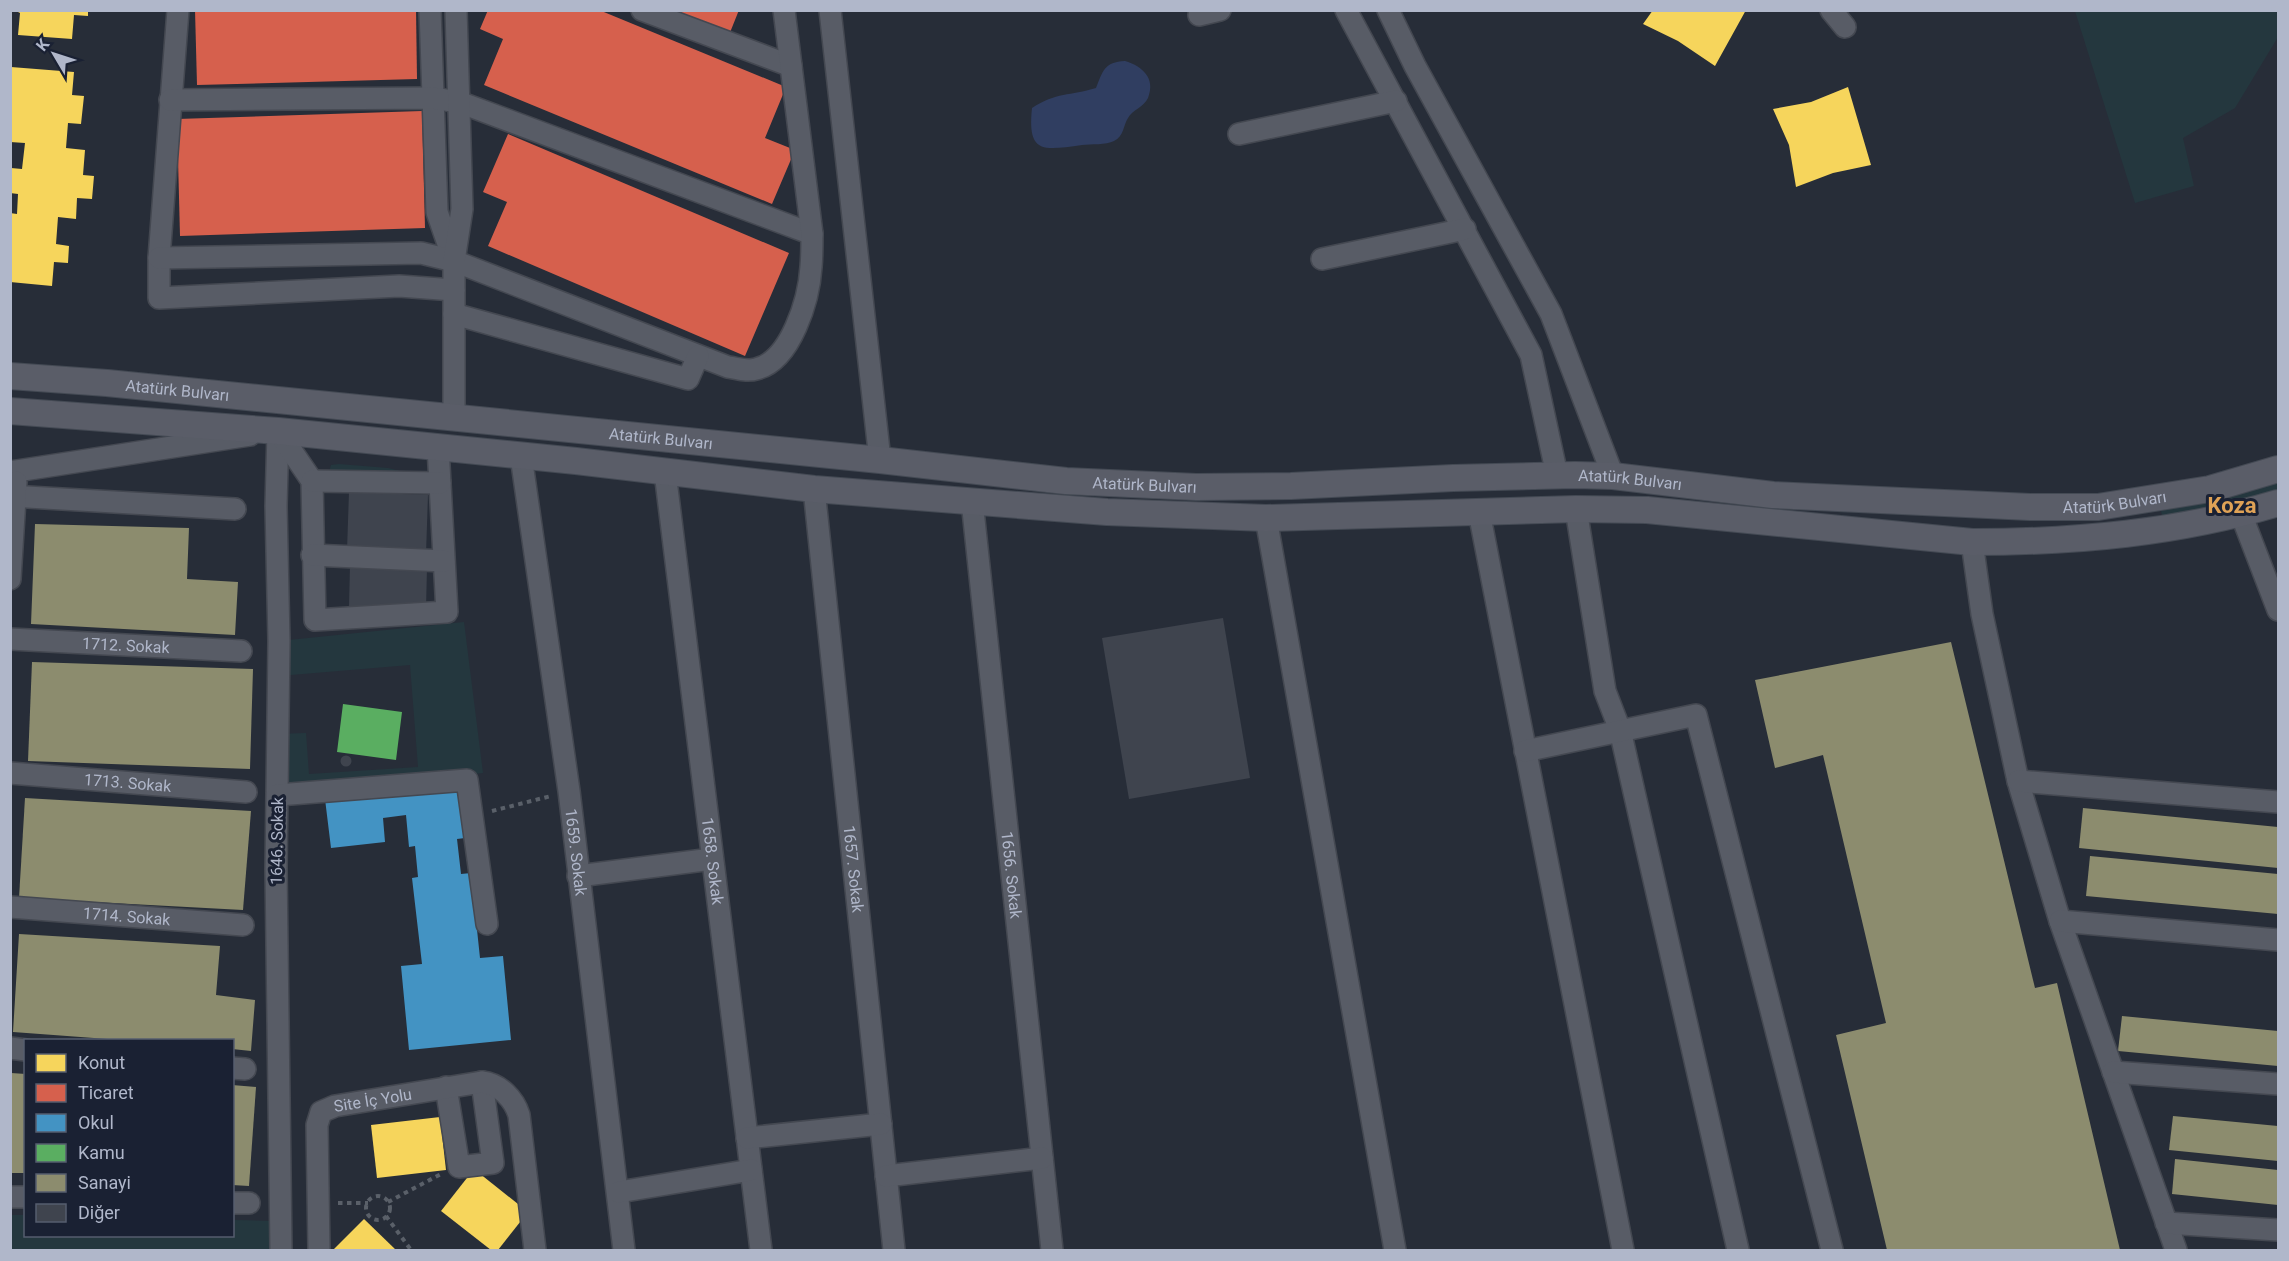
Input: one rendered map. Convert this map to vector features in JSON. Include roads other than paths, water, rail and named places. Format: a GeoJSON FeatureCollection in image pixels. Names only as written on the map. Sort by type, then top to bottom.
{"type":"FeatureCollection","features":[{"type":"Feature","properties":{"kind":"main road"},"geometry":{"type":"LineString","coordinates":[[10,358],[53,379]]}},
{"type":"Feature","properties":{"kind":"main road","name":"Atatürk Bulvarı"},"geometry":{"type":"LineString","coordinates":[[10,376],[880,460],[1066,481],[1196,487],[1291,486],[1566,475],[1613,476],[1773,495],[2098,507],[2210,489],[2278,469]]}},
{"type":"Feature","properties":{"kind":"main road","name":"Atatürk Bulvarı"},"geometry":{"type":"LineString","coordinates":[[10,411],[278,431],[814,489],[1107,512],[1266,518],[1576,509],[1647,510],[1972,542],[2026,542],[2128,534],[2204,523],[2278,503]]}},
{"type":"Feature","properties":{"kind":"main road"},"geometry":{"type":"LineString","coordinates":[[1566,475],[1576,509]]}},
{"type":"Feature","properties":{"kind":"main road"},"geometry":{"type":"LineString","coordinates":[[1972,542],[1974,504]]}},
{"type":"Feature","properties":{"kind":"street"},"geometry":{"type":"LineString","coordinates":[[178,10],[159,258],[159,298],[399,286],[454,290]]}},
{"type":"Feature","properties":{"kind":"street"},"geometry":{"type":"LineString","coordinates":[[430,10],[437,212],[454,261]]}},
{"type":"Feature","properties":{"kind":"street"},"geometry":{"type":"LineString","coordinates":[[454,418],[454,261],[462,209],[456,10]]}},
{"type":"Feature","properties":{"kind":"street"},"geometry":{"type":"LineString","coordinates":[[642,10],[791,66]]}},
{"type":"Feature","properties":{"kind":"street"},"geometry":{"type":"LineString","coordinates":[[159,258],[421,253],[454,261],[728,367],[758,369],[780,353],[800,315],[808,291],[812,268],[812,234],[784,10]]}},
{"type":"Feature","properties":{"kind":"street"},"geometry":{"type":"LineString","coordinates":[[830,10],[880,460]]}},
{"type":"Feature","properties":{"kind":"street"},"geometry":{"type":"LineString","coordinates":[[1199,15],[1221,10]]}},
{"type":"Feature","properties":{"kind":"street"},"geometry":{"type":"LineString","coordinates":[[1346,10],[1531,355],[1566,475]]}},
{"type":"Feature","properties":{"kind":"street"},"geometry":{"type":"LineString","coordinates":[[1388,10],[1415,66],[1551,314],[1613,476]]}},
{"type":"Feature","properties":{"kind":"street"},"geometry":{"type":"LineString","coordinates":[[1831,10],[1845,27]]}},
{"type":"Feature","properties":{"kind":"street"},"geometry":{"type":"LineString","coordinates":[[170,100],[432,98],[459,102],[812,234]]}},
{"type":"Feature","properties":{"kind":"street"},"geometry":{"type":"LineString","coordinates":[[1239,134],[1396,101]]}},
{"type":"Feature","properties":{"kind":"street"},"geometry":{"type":"LineString","coordinates":[[1322,259],[1465,229]]}},
{"type":"Feature","properties":{"kind":"street"},"geometry":{"type":"LineString","coordinates":[[454,314],[688,379],[698,356]]}},
{"type":"Feature","properties":{"kind":"street"},"geometry":{"type":"LineString","coordinates":[[10,579],[13,472],[278,431],[312,481],[315,620],[447,612],[438,447]]}},
{"type":"Feature","properties":{"kind":"street","name":"1646. Sokak"},"geometry":{"type":"LineString","coordinates":[[278,431],[276,879],[281,1251]]}},
{"type":"Feature","properties":{"kind":"street","name":"1659. Sokak"},"geometry":{"type":"LineString","coordinates":[[522,456],[570,791],[578,876],[619,1192],[624,1251]]}},
{"type":"Feature","properties":{"kind":"street","name":"1658. Sokak"},"geometry":{"type":"LineString","coordinates":[[665,472],[761,1251]]}},
{"type":"Feature","properties":{"kind":"street"},"geometry":{"type":"LineString","coordinates":[[312,481],[440,483]]}},
{"type":"Feature","properties":{"kind":"street","name":"1657. Sokak"},"geometry":{"type":"LineString","coordinates":[[814,489],[894,1251]]}},
{"type":"Feature","properties":{"kind":"street"},"geometry":{"type":"LineString","coordinates":[[13,496],[235,509]]}},
{"type":"Feature","properties":{"kind":"street","name":"1656. Sokak"},"geometry":{"type":"LineString","coordinates":[[972,501],[1052,1251]]}},
{"type":"Feature","properties":{"kind":"street"},"geometry":{"type":"LineString","coordinates":[[1576,509],[1605,691],[1620,730],[1738,1251]]}},
{"type":"Feature","properties":{"kind":"street"},"geometry":{"type":"LineString","coordinates":[[1479,512],[1623,1251]]}},
{"type":"Feature","properties":{"kind":"street"},"geometry":{"type":"LineString","coordinates":[[2241,514],[2278,609]]}},
{"type":"Feature","properties":{"kind":"street"},"geometry":{"type":"LineString","coordinates":[[1266,518],[1395,1251]]}},
{"type":"Feature","properties":{"kind":"street"},"geometry":{"type":"LineString","coordinates":[[1972,542],[1982,614],[2018,781],[2060,921],[2176,1251]]}},
{"type":"Feature","properties":{"kind":"street"},"geometry":{"type":"LineString","coordinates":[[312,555],[444,561]]}},
{"type":"Feature","properties":{"kind":"street","name":"1712. Sokak"},"geometry":{"type":"LineString","coordinates":[[10,639],[241,651]]}},
{"type":"Feature","properties":{"kind":"street"},"geometry":{"type":"LineString","coordinates":[[1525,751],[1696,715],[1832,1251]]}},
{"type":"Feature","properties":{"kind":"street","name":"1713. Sokak"},"geometry":{"type":"LineString","coordinates":[[10,773],[246,792]]}},
{"type":"Feature","properties":{"kind":"street"},"geometry":{"type":"LineString","coordinates":[[278,795],[467,780],[487,924]]}},
{"type":"Feature","properties":{"kind":"street"},"geometry":{"type":"LineString","coordinates":[[2018,781],[2278,802]]}},
{"type":"Feature","properties":{"kind":"street"},"geometry":{"type":"LineString","coordinates":[[578,876],[712,859]]}},
{"type":"Feature","properties":{"kind":"street","name":"1714. Sokak"},"geometry":{"type":"LineString","coordinates":[[10,907],[243,925]]}},
{"type":"Feature","properties":{"kind":"street"},"geometry":{"type":"LineString","coordinates":[[2060,921],[2278,940]]}},
{"type":"Feature","properties":{"kind":"street"},"geometry":{"type":"LineString","coordinates":[[2113,1072],[2278,1084]]}},
{"type":"Feature","properties":{"kind":"street"},"geometry":{"type":"LineString","coordinates":[[493,1163],[482,1082],[489,1083],[504,1092],[516,1107],[535,1251]]}},
{"type":"Feature","properties":{"kind":"street","name":"Site İç Yolu"},"geometry":{"type":"LineString","coordinates":[[319,1251],[317,1120],[321,1112],[335,1106],[482,1082]]}},
{"type":"Feature","properties":{"kind":"street"},"geometry":{"type":"LineString","coordinates":[[446,1087],[459,1167],[524,1158]]}},
{"type":"Feature","properties":{"kind":"street"},"geometry":{"type":"LineString","coordinates":[[747,1138],[881,1124]]}},
{"type":"Feature","properties":{"kind":"street"},"geometry":{"type":"LineString","coordinates":[[886,1176],[1042,1158]]}},
{"type":"Feature","properties":{"kind":"street"},"geometry":{"type":"LineString","coordinates":[[619,1192],[751,1170]]}},
{"type":"Feature","properties":{"kind":"street"},"geometry":{"type":"LineString","coordinates":[[2166,1223],[2278,1230]]}},
{"type":"Feature","properties":{"kind":"water"},"geometry":{"type":"Polygon","coordinates":[[[1125,61],[1137,66],[1146,74],[1150,91],[1144,104],[1130,115],[1122,134],[1117,139],[1107,143],[1057,148],[1041,146],[1036,142],[1032,134],[1032,108],[1056,97],[1096,88],[1105,68],[1113,63],[1125,61]]]}},
{"type":"Feature","properties":{"kind":"district","name":"Koza"},"geometry":{"type":"Point","coordinates":[2232,505]}}]}
